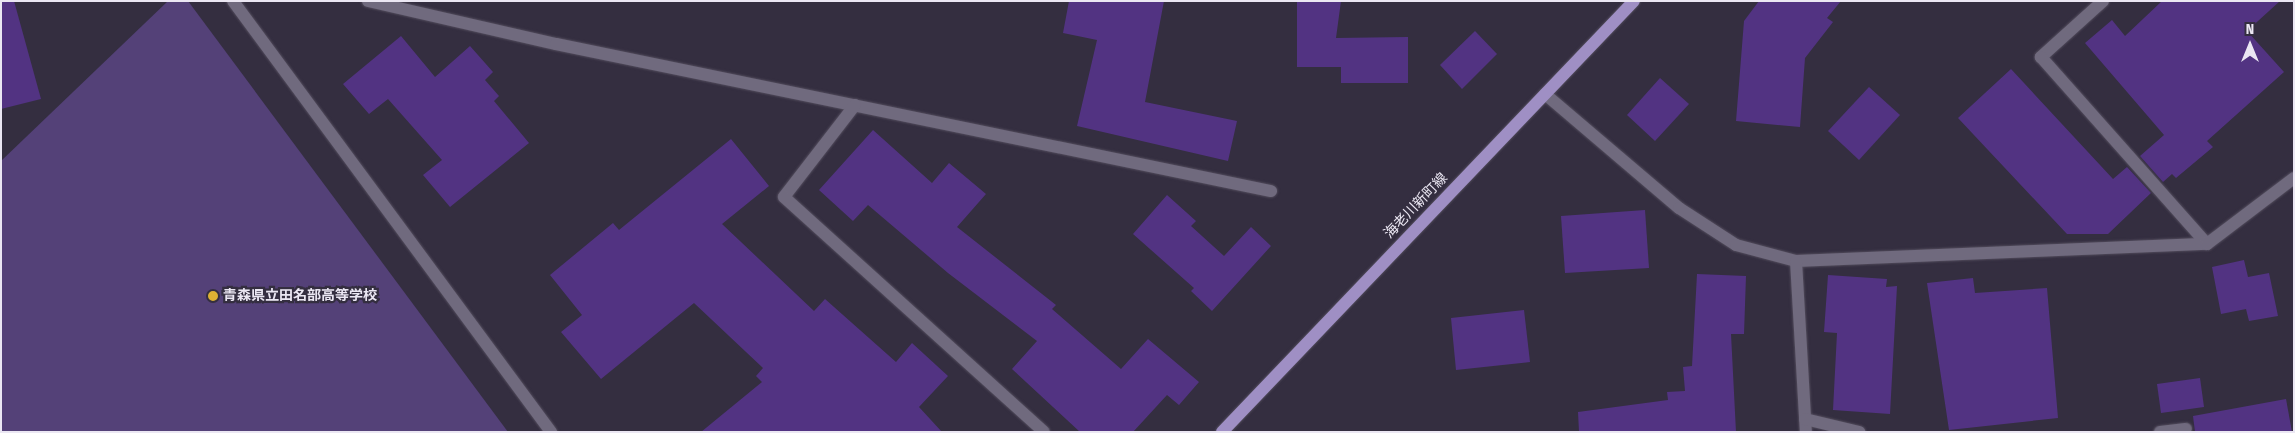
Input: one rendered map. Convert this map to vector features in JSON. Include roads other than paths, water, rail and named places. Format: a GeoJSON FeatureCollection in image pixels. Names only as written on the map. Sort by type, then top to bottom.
{"type":"FeatureCollection","features":[{"type":"Feature","properties":{"kind":"main road","name":"海老川新町線"},"geometry":{"type":"LineString","coordinates":[[1222,432],[1634,1]]}},
{"type":"Feature","properties":{"kind":"street"},"geometry":{"type":"LineString","coordinates":[[233,1],[551,432]]}},
{"type":"Feature","properties":{"kind":"street"},"geometry":{"type":"LineString","coordinates":[[368,1],[1271,191]]}},
{"type":"Feature","properties":{"kind":"street"},"geometry":{"type":"LineString","coordinates":[[2103,1],[2041,57],[2207,244]]}},
{"type":"Feature","properties":{"kind":"street"},"geometry":{"type":"LineString","coordinates":[[1545,94],[1679,208],[1736,245],[1796,261],[2207,244],[2294,178]]}},
{"type":"Feature","properties":{"kind":"street"},"geometry":{"type":"LineString","coordinates":[[855,105],[784,197],[1044,432]]}},
{"type":"Feature","properties":{"kind":"street"},"geometry":{"type":"LineString","coordinates":[[1796,261],[1806,426],[1860,432]]}},
{"type":"Feature","properties":{"kind":"street"},"geometry":{"type":"LineString","coordinates":[[2160,432],[2186,429]]}},
{"type":"Feature","properties":{"kind":"place","name":"青森県立田名部高等学校"},"geometry":{"type":"Point","coordinates":[213,296]}}]}
